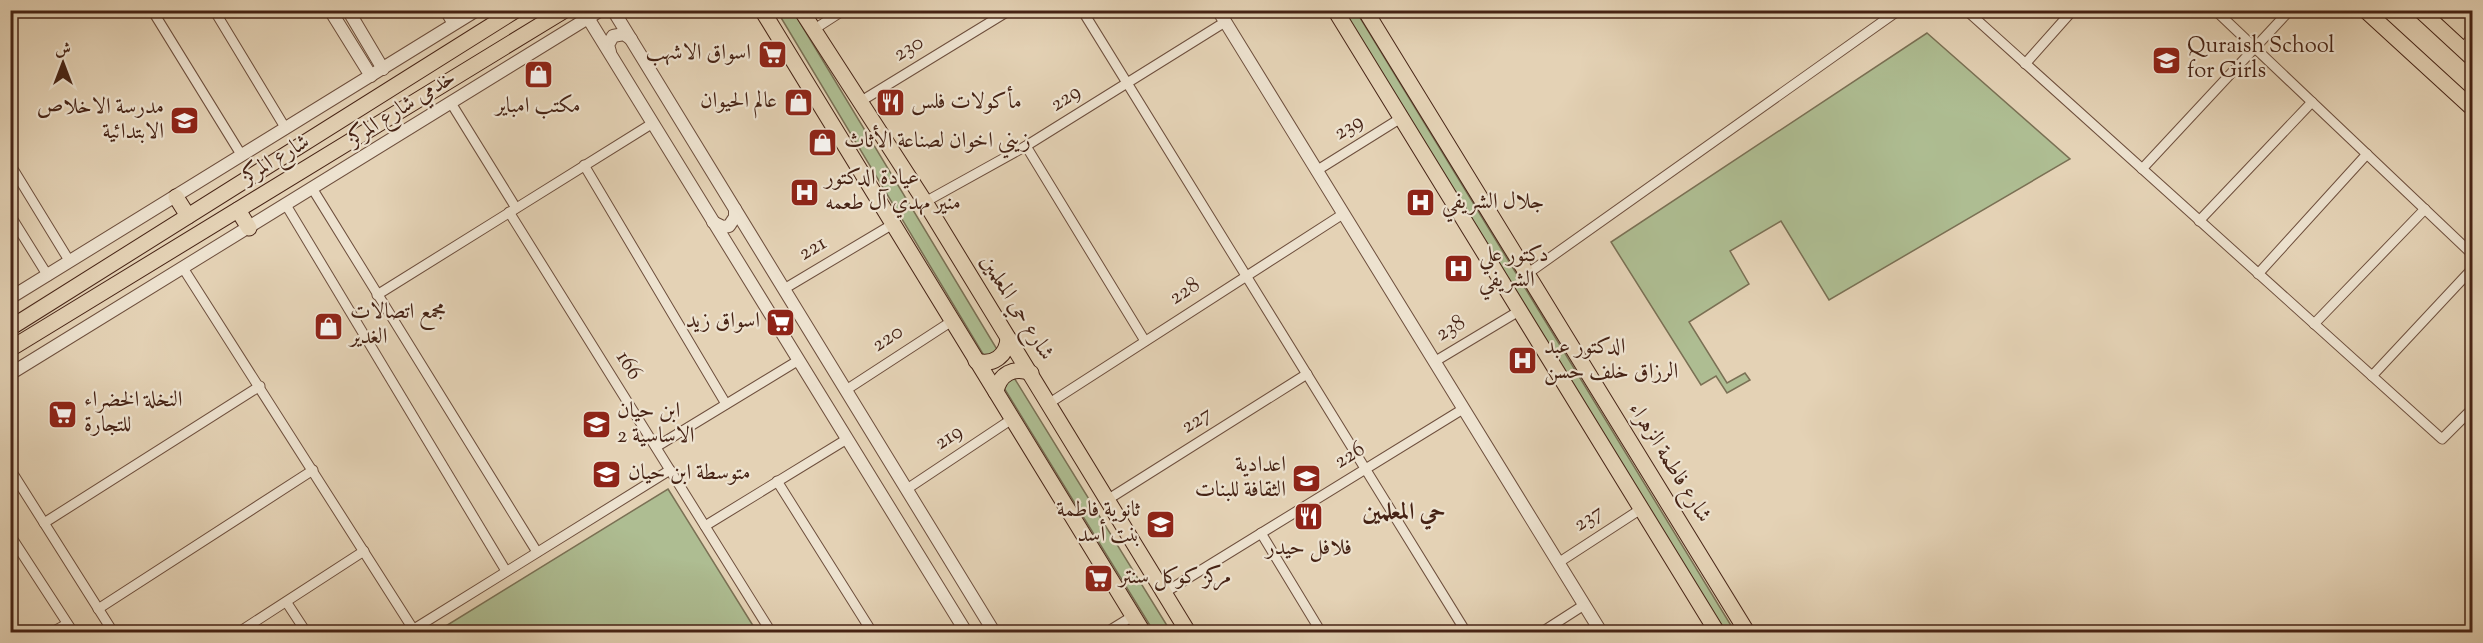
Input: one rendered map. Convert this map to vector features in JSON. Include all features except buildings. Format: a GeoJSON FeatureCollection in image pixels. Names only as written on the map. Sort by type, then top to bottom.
{"type":"FeatureCollection","features":[{"type":"Feature","properties":{"kind":"main road","name":"شارع المركز"},"geometry":{"type":"LineString","coordinates":[[10,328],[516,10]]}},
{"type":"Feature","properties":{"kind":"main road","name":"شارع المركز"},"geometry":{"type":"LineString","coordinates":[[10,349],[566,10]]}},
{"type":"Feature","properties":{"kind":"main road"},"geometry":{"type":"LineString","coordinates":[[762,10],[1143,633]]}},
{"type":"Feature","properties":{"kind":"main road","name":"شارع حي المعلمين"},"geometry":{"type":"LineString","coordinates":[[801,10],[858,103],[925,202],[1188,633]]}},
{"type":"Feature","properties":{"kind":"main road"},"geometry":{"type":"LineString","coordinates":[[1335,10],[1717,633]]}},
{"type":"Feature","properties":{"kind":"main road","name":"شارع فاطمة الزهراء"},"geometry":{"type":"LineString","coordinates":[[1365,10],[1744,630]]}},
{"type":"Feature","properties":{"kind":"main road"},"geometry":{"type":"LineString","coordinates":[[2365,10],[2472,108]]}},
{"type":"Feature","properties":{"kind":"main road"},"geometry":{"type":"LineString","coordinates":[[2420,10],[2467,54]]}},
{"type":"Feature","properties":{"kind":"main road"},"geometry":{"type":"LineString","coordinates":[[176,197],[188,216]]}},
{"type":"Feature","properties":{"kind":"main road"},"geometry":{"type":"LineString","coordinates":[[238,210],[249,228]]}},
{"type":"Feature","properties":{"kind":"main road"},"geometry":{"type":"LineString","coordinates":[[976,361],[996,360],[1004,353],[1008,338]]}},
{"type":"Feature","properties":{"kind":"main road"},"geometry":{"type":"LineString","coordinates":[[996,392],[1000,378],[1008,372],[1022,370],[1030,373]]}},
{"type":"Feature","properties":{"kind":"street"},"geometry":{"type":"LineString","coordinates":[[152,10],[242,156]]}},
{"type":"Feature","properties":{"kind":"street"},"geometry":{"type":"LineString","coordinates":[[214,10],[286,129]]}},
{"type":"Feature","properties":{"kind":"street"},"geometry":{"type":"LineString","coordinates":[[330,10],[371,76]]}},
{"type":"Feature","properties":{"kind":"street"},"geometry":{"type":"LineString","coordinates":[[348,10],[383,69]]}},
{"type":"Feature","properties":{"kind":"street"},"geometry":{"type":"LineString","coordinates":[[444,10],[453,26]]}},
{"type":"Feature","properties":{"kind":"street","name":"خدمي شارع المركز"},"geometry":{"type":"LineString","coordinates":[[10,298],[477,10]]}},
{"type":"Feature","properties":{"kind":"street","name":"خدمي شارع المركز"},"geometry":{"type":"LineString","coordinates":[[10,374],[601,10]]}},
{"type":"Feature","properties":{"kind":"street"},"geometry":{"type":"LineString","coordinates":[[613,10],[994,633]]}},
{"type":"Feature","properties":{"kind":"street"},"geometry":{"type":"LineString","coordinates":[[813,30],[844,10]]}},
{"type":"Feature","properties":{"kind":"street","name":"230"},"geometry":{"type":"LineString","coordinates":[[858,103],[1010,10]]}},
{"type":"Feature","properties":{"kind":"street"},"geometry":{"type":"LineString","coordinates":[[1082,10],[1466,633]]}},
{"type":"Feature","properties":{"kind":"street"},"geometry":{"type":"LineString","coordinates":[[1218,10],[1601,633]]}},
{"type":"Feature","properties":{"kind":"street"},"geometry":{"type":"LineString","coordinates":[[1527,274],[1899,10]]}},
{"type":"Feature","properties":{"kind":"street"},"geometry":{"type":"LineString","coordinates":[[2025,63],[2073,10]]}},
{"type":"Feature","properties":{"kind":"street"},"geometry":{"type":"LineString","coordinates":[[2215,10],[2472,254]]}},
{"type":"Feature","properties":{"kind":"street"},"geometry":{"type":"LineString","coordinates":[[2142,169],[2290,10]]}},
{"type":"Feature","properties":{"kind":"street"},"geometry":{"type":"LineString","coordinates":[[1968,11],[2442,439],[2472,409]]}},
{"type":"Feature","properties":{"kind":"street"},"geometry":{"type":"LineString","coordinates":[[588,18],[966,633]]}},
{"type":"Feature","properties":{"kind":"street","name":"229"},"geometry":{"type":"LineString","coordinates":[[925,202],[1026,146],[1225,22]]}},
{"type":"Feature","properties":{"kind":"street"},"geometry":{"type":"LineString","coordinates":[[610,54],[608,45],[613,36],[624,34],[631,39]]}},
{"type":"Feature","properties":{"kind":"street"},"geometry":{"type":"LineString","coordinates":[[2467,54],[2472,37]]}},
{"type":"Feature","properties":{"kind":"street"},"geometry":{"type":"LineString","coordinates":[[2199,221],[2312,102]]}},
{"type":"Feature","properties":{"kind":"street","name":"166"},"geometry":{"type":"LineString","coordinates":[[451,103],[656,447],[771,633]]}},
{"type":"Feature","properties":{"kind":"street","name":"239"},"geometry":{"type":"LineString","coordinates":[[1316,171],[1401,118]]}},
{"type":"Feature","properties":{"kind":"street"},"geometry":{"type":"LineString","coordinates":[[377,295],[652,123]]}},
{"type":"Feature","properties":{"kind":"street"},"geometry":{"type":"LineString","coordinates":[[1026,146],[1145,341]]}},
{"type":"Feature","properties":{"kind":"street"},"geometry":{"type":"LineString","coordinates":[[2258,274],[2367,154]]}},
{"type":"Feature","properties":{"kind":"street"},"geometry":{"type":"LineString","coordinates":[[10,164],[70,262]]}},
{"type":"Feature","properties":{"kind":"street"},"geometry":{"type":"LineString","coordinates":[[584,165],[726,404]]}},
{"type":"Feature","properties":{"kind":"street"},"geometry":{"type":"LineString","coordinates":[[312,189],[537,552]]}},
{"type":"Feature","properties":{"kind":"street"},"geometry":{"type":"LineString","coordinates":[[286,205],[506,571]]}},
{"type":"Feature","properties":{"kind":"street"},"geometry":{"type":"LineString","coordinates":[[713,222],[723,227],[729,226],[735,217],[735,209]]}},
{"type":"Feature","properties":{"kind":"street"},"geometry":{"type":"LineString","coordinates":[[2314,324],[2425,209]]}},
{"type":"Feature","properties":{"kind":"street","name":"228"},"geometry":{"type":"LineString","coordinates":[[1048,404],[1343,214]]}},
{"type":"Feature","properties":{"kind":"street"},"geometry":{"type":"LineString","coordinates":[[10,215],[48,276]]}},
{"type":"Feature","properties":{"kind":"street","name":"221"},"geometry":{"type":"LineString","coordinates":[[784,289],[893,224]]}},
{"type":"Feature","properties":{"kind":"street"},"geometry":{"type":"LineString","coordinates":[[731,250],[732,239],[736,235],[746,234],[752,237]]}},
{"type":"Feature","properties":{"kind":"street"},"geometry":{"type":"LineString","coordinates":[[183,268],[415,631],[506,571],[670,470]]}},
{"type":"Feature","properties":{"kind":"street"},"geometry":{"type":"LineString","coordinates":[[2372,376],[2472,269]]}},
{"type":"Feature","properties":{"kind":"street","name":"238"},"geometry":{"type":"LineString","coordinates":[[1434,362],[1519,311]]}},
{"type":"Feature","properties":{"kind":"street","name":"220"},"geometry":{"type":"LineString","coordinates":[[846,390],[952,321]]}},
{"type":"Feature","properties":{"kind":"street"},"geometry":{"type":"LineString","coordinates":[[656,447],[799,360]]}},
{"type":"Feature","properties":{"kind":"street","name":"227"},"geometry":{"type":"LineString","coordinates":[[1107,500],[1307,374]]}},
{"type":"Feature","properties":{"kind":"street"},"geometry":{"type":"LineString","coordinates":[[44,523],[260,386]]}},
{"type":"Feature","properties":{"kind":"street","name":"226"},"geometry":{"type":"LineString","coordinates":[[1164,593],[1463,409]]}},
{"type":"Feature","properties":{"kind":"street","name":"219"},"geometry":{"type":"LineString","coordinates":[[907,489],[1012,419]]}},
{"type":"Feature","properties":{"kind":"street"},"geometry":{"type":"LineString","coordinates":[[705,526],[847,439]]}},
{"type":"Feature","properties":{"kind":"street"},"geometry":{"type":"LineString","coordinates":[[10,469],[113,633]]}},
{"type":"Feature","properties":{"kind":"street"},"geometry":{"type":"LineString","coordinates":[[98,609],[313,470]]}},
{"type":"Feature","properties":{"kind":"street"},"geometry":{"type":"LineString","coordinates":[[777,482],[872,633]]}},
{"type":"Feature","properties":{"kind":"street","name":"237"},"geometry":{"type":"LineString","coordinates":[[1558,563],[1641,509]]}},
{"type":"Feature","properties":{"kind":"street"},"geometry":{"type":"LineString","coordinates":[[1261,533],[1321,633]]}},
{"type":"Feature","properties":{"kind":"street"},"geometry":{"type":"LineString","coordinates":[[11,538],[73,633]]}},
{"type":"Feature","properties":{"kind":"street"},"geometry":{"type":"LineString","coordinates":[[239,633],[364,551]]}},
{"type":"Feature","properties":{"kind":"street"},"geometry":{"type":"LineString","coordinates":[[287,603],[306,633]]}},
{"type":"Feature","properties":{"kind":"street"},"geometry":{"type":"LineString","coordinates":[[1542,633],[1584,605]]}},
{"type":"Feature","properties":{"kind":"street"},"geometry":{"type":"LineString","coordinates":[[1107,633],[1133,616]]}},
{"type":"Feature","properties":{"kind":"street"},"geometry":{"type":"LineString","coordinates":[[52,633],[67,624]]}},
{"type":"Feature","properties":{"kind":"green space"},"geometry":{"type":"Polygon","coordinates":[[[777,11],[793,11],[998,351],[986,359],[777,11]]]}},
{"type":"Feature","properties":{"kind":"green space"},"geometry":{"type":"Polygon","coordinates":[[[1343,11],[1356,11],[1735,632],[1725,632],[1343,11]]]}},
{"type":"Feature","properties":{"kind":"green space"},"geometry":{"type":"Polygon","coordinates":[[[1927,33],[2070,159],[1829,300],[1781,221],[1730,251],[1749,284],[1689,322],[1727,383],[1745,373],[1750,380],[1727,393],[1716,376],[1701,385],[1611,242],[1927,33]]]}},
{"type":"Feature","properties":{"kind":"green space"},"geometry":{"type":"Polygon","coordinates":[[[1013,376],[1171,632],[1154,632],[1001,383],[1013,376]]]}},
{"type":"Feature","properties":{"kind":"green space"},"geometry":{"type":"Polygon","coordinates":[[[668,489],[757,632],[436,632],[668,489]]]}},
{"type":"Feature","properties":{"kind":"place","name":"اسواق الاشهب"},"geometry":{"type":"Point","coordinates":[772,54]}},
{"type":"Feature","properties":{"kind":"place","name":"Quraish School for Girls"},"geometry":{"type":"Point","coordinates":[2166,60]}},
{"type":"Feature","properties":{"kind":"place","name":"مكتب امباير"},"geometry":{"type":"Point","coordinates":[538,75]}},
{"type":"Feature","properties":{"kind":"place","name":"عالم الحيوان"},"geometry":{"type":"Point","coordinates":[798,102]}},
{"type":"Feature","properties":{"kind":"place","name":"مأكولات فلس"},"geometry":{"type":"Point","coordinates":[890,103]}},
{"type":"Feature","properties":{"kind":"place","name":"مدرسة الاخلاص الابتدائية"},"geometry":{"type":"Point","coordinates":[185,121]}},
{"type":"Feature","properties":{"kind":"place","name":"زيني اخوان لصناعة الأثاث"},"geometry":{"type":"Point","coordinates":[823,142]}},
{"type":"Feature","properties":{"kind":"place","name":"عيادة الدكتور منير مهدي آل طعمه"},"geometry":{"type":"Point","coordinates":[804,192]}},
{"type":"Feature","properties":{"kind":"place","name":"جلال الشريفي"},"geometry":{"type":"Point","coordinates":[1421,203]}},
{"type":"Feature","properties":{"kind":"place","name":"دكتور علي الشريفي"},"geometry":{"type":"Point","coordinates":[1458,269]}},
{"type":"Feature","properties":{"kind":"place","name":"اسواق زيد"},"geometry":{"type":"Point","coordinates":[781,322]}},
{"type":"Feature","properties":{"kind":"place","name":"مجمع اتصالات الغدير"},"geometry":{"type":"Point","coordinates":[329,326]}},
{"type":"Feature","properties":{"kind":"place","name":"الدكتور عبد الرزاق خلف حسن"},"geometry":{"type":"Point","coordinates":[1523,361]}},
{"type":"Feature","properties":{"kind":"place","name":"النخلة الخضراء للتجارة"},"geometry":{"type":"Point","coordinates":[63,414]}},
{"type":"Feature","properties":{"kind":"place","name":"ابن حيان الاساسية 2"},"geometry":{"type":"Point","coordinates":[596,425]}},
{"type":"Feature","properties":{"kind":"place","name":"متوسطة ابن حيان"},"geometry":{"type":"Point","coordinates":[607,474]}},
{"type":"Feature","properties":{"kind":"place","name":"اعدادية الثقافة للبنات"},"geometry":{"type":"Point","coordinates":[1307,479]}},
{"type":"Feature","properties":{"kind":"place","name":"فلافل حيدر"},"geometry":{"type":"Point","coordinates":[1309,517]}},
{"type":"Feature","properties":{"kind":"place","name":"ثانوية فاطمة بنت أسد"},"geometry":{"type":"Point","coordinates":[1161,524]}},
{"type":"Feature","properties":{"kind":"place","name":"مركز كوكل سنتر"},"geometry":{"type":"Point","coordinates":[1098,578]}},
{"type":"Feature","properties":{"kind":"district","name":"حي المعلمين"},"geometry":{"type":"Point","coordinates":[1404,513]}}]}
